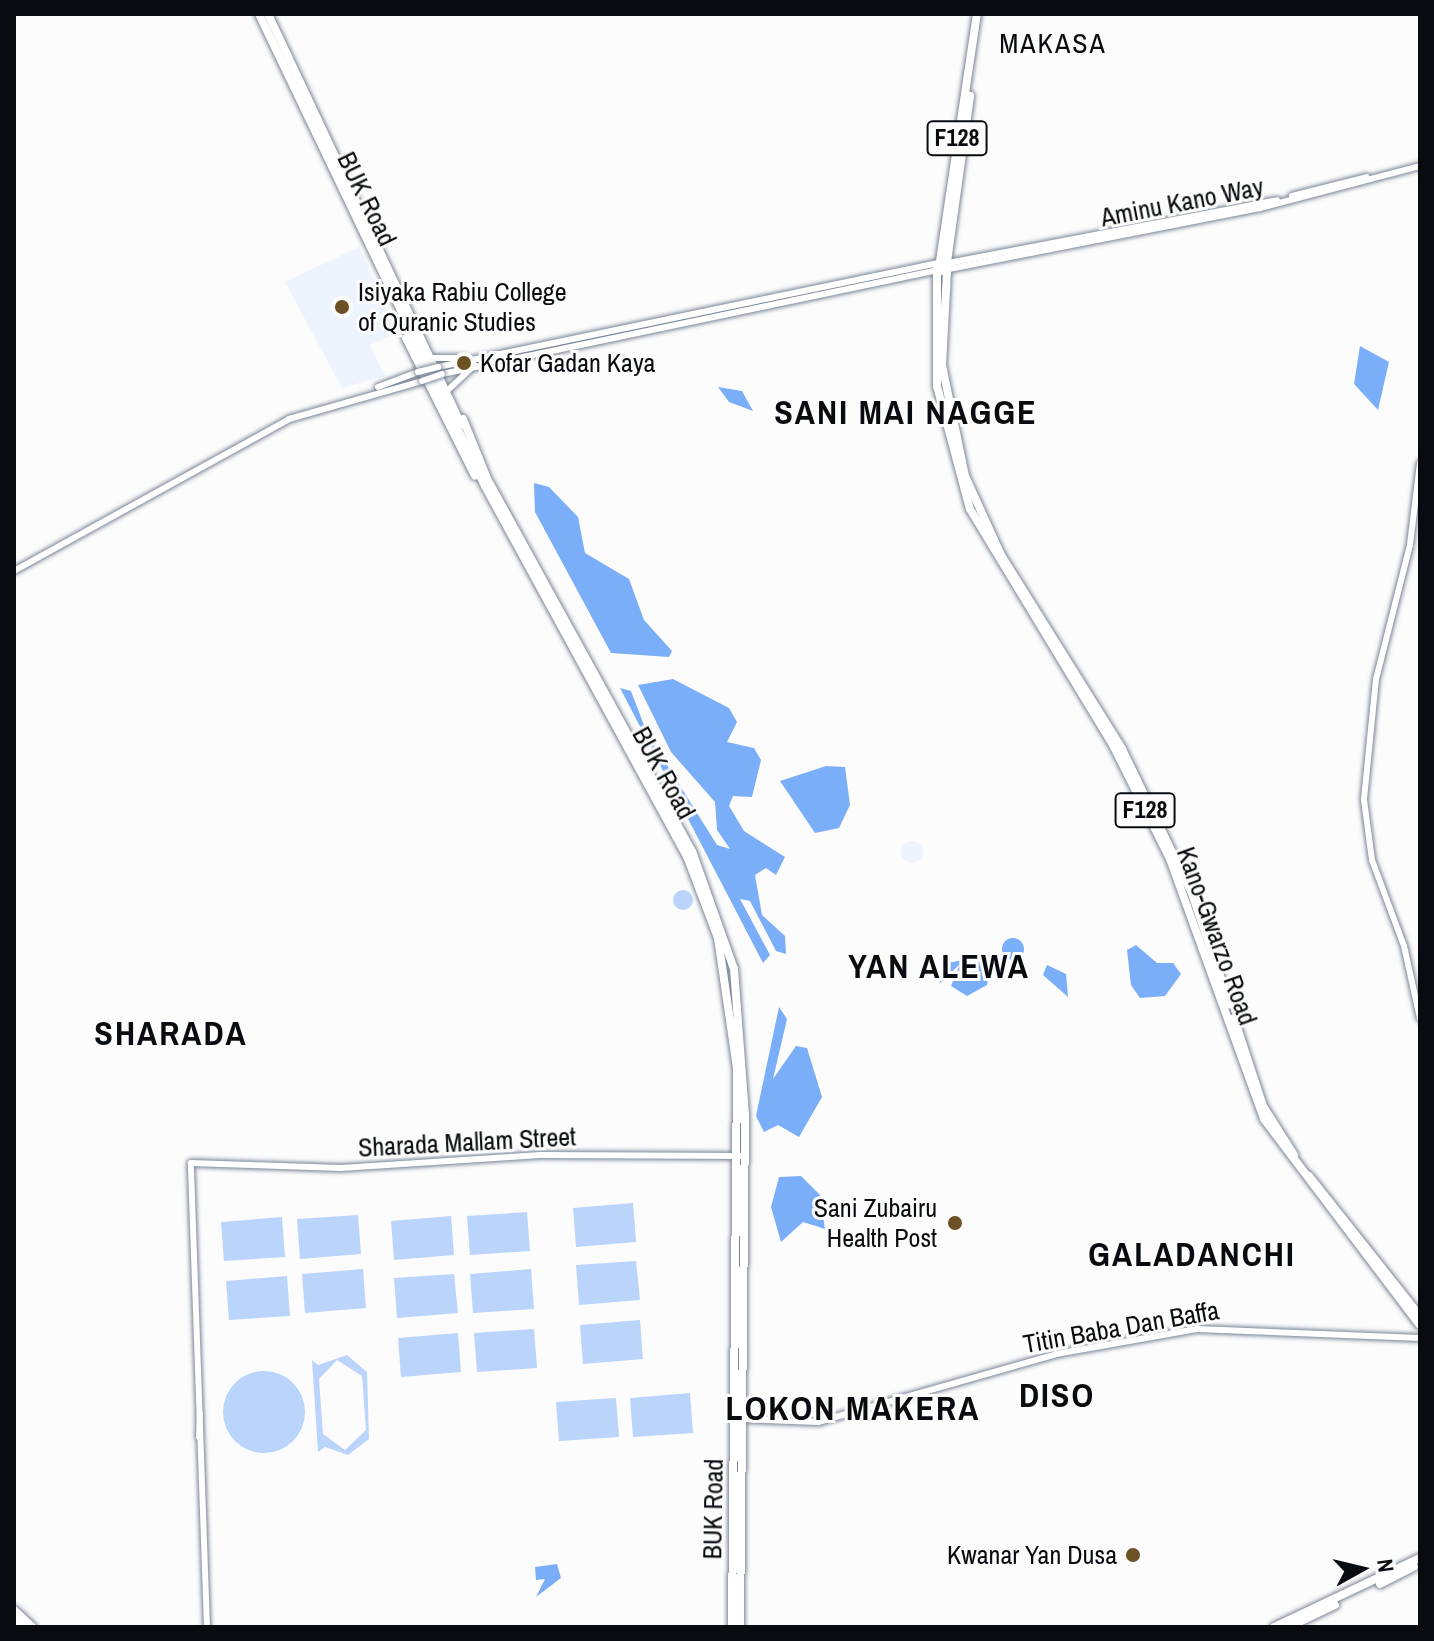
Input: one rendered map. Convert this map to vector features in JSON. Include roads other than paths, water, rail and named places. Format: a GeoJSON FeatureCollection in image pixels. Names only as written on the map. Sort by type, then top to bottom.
{"type":"FeatureCollection","features":[{"type":"Feature","properties":{"kind":"main road","name":"BUK Road"},"geometry":{"type":"LineString","coordinates":[[259,14],[373,257],[487,484],[708,885],[740,998],[741,1207],[732,1627]]}},
{"type":"Feature","properties":{"kind":"main road","name":"BUK Road"},"geometry":{"type":"LineString","coordinates":[[268,14],[487,484]]}},
{"type":"Feature","properties":{"kind":"main road","name":"Kano-Gwarzo Road"},"geometry":{"type":"LineString","coordinates":[[979,14],[943,266],[934,362],[962,488],[993,552],[1114,747],[1170,859],[1269,1128],[1420,1325]]}},
{"type":"Feature","properties":{"kind":"main road","name":"Aminu Kano Way"},"geometry":{"type":"LineString","coordinates":[[474,362],[1276,202],[1420,164]]}},
{"type":"Feature","properties":{"kind":"main road"},"geometry":{"type":"LineString","coordinates":[[375,246],[449,389],[487,484]]}},
{"type":"Feature","properties":{"kind":"main road"},"geometry":{"type":"LineString","coordinates":[[373,257],[420,376],[487,484]]}},
{"type":"Feature","properties":{"kind":"main road"},"geometry":{"type":"LineString","coordinates":[[433,358],[474,362]]}},
{"type":"Feature","properties":{"kind":"main road"},"geometry":{"type":"LineString","coordinates":[[14,569],[288,416],[474,362]]}},
{"type":"Feature","properties":{"kind":"main road"},"geometry":{"type":"LineString","coordinates":[[449,389],[474,362]]}},
{"type":"Feature","properties":{"kind":"main road"},"geometry":{"type":"LineString","coordinates":[[1420,463],[1410,545],[1374,692],[1364,800],[1374,868],[1404,946],[1420,1018]]}},
{"type":"Feature","properties":{"kind":"main road","name":"Sharada Mallam Street"},"geometry":{"type":"LineString","coordinates":[[207,1627],[199,1437],[194,1165],[341,1168],[541,1155],[741,1157]]}},
{"type":"Feature","properties":{"kind":"main road","name":"Kano-Gwarzo Road"},"geometry":{"type":"LineString","coordinates":[[1364,1252],[1420,1316]]}},
{"type":"Feature","properties":{"kind":"main road","name":"Titin Baba Dan Baffa"},"geometry":{"type":"LineString","coordinates":[[738,1419],[818,1422],[1056,1354],[1197,1329],[1420,1338]]}},
{"type":"Feature","properties":{"kind":"main road","name":"BUK Road"},"geometry":{"type":"LineString","coordinates":[[738,1419],[740,1627]]}},
{"type":"Feature","properties":{"kind":"main road"},"geometry":{"type":"LineString","coordinates":[[1274,1627],[1420,1561]]}},
{"type":"Feature","properties":{"kind":"main road"},"geometry":{"type":"LineString","coordinates":[[1289,1627],[1420,1561]]}},
{"type":"Feature","properties":{"kind":"main road"},"geometry":{"type":"LineString","coordinates":[[14,1610],[32,1627]]}},
{"type":"Feature","properties":{"kind":"main road"},"geometry":{"type":"LineString","coordinates":[[14,1619],[23,1627]]}},
{"type":"Feature","properties":{"kind":"water"},"geometry":{"type":"Polygon","coordinates":[[[1360,346],[1389,362],[1378,410],[1354,384],[1360,346]]]}},
{"type":"Feature","properties":{"kind":"water"},"geometry":{"type":"Polygon","coordinates":[[[718,387],[742,391],[753,411],[729,402],[718,387]]]}},
{"type":"Feature","properties":{"kind":"water"},"geometry":{"type":"Polygon","coordinates":[[[534,483],[549,487],[578,517],[585,553],[629,579],[644,620],[672,651],[669,657],[611,653],[535,512],[534,483]]]}},
{"type":"Feature","properties":{"kind":"water"},"geometry":{"type":"Polygon","coordinates":[[[673,679],[729,708],[737,722],[727,742],[754,748],[761,760],[752,797],[733,796],[729,806],[744,831],[785,857],[776,875],[766,868],[755,875],[762,915],[785,936],[786,954],[776,951],[750,901],[740,899],[770,955],[763,963],[620,688],[631,691],[647,733],[717,845],[730,849],[717,830],[715,802],[671,752],[638,685],[673,679]]]}},
{"type":"Feature","properties":{"kind":"water"},"geometry":{"type":"Polygon","coordinates":[[[826,766],[845,767],[850,805],[839,828],[815,833],[780,781],[826,766]]]}},
{"type":"Feature","properties":{"kind":"water"},"geometry":{"type":"Polygon","coordinates":[[[1013,938],[1021,941],[1024,949],[1021,957],[1013,960],[1005,957],[1002,949],[1005,941],[1013,938]]]}},
{"type":"Feature","properties":{"kind":"water"},"geometry":{"type":"Polygon","coordinates":[[[1136,945],[1157,963],[1173,963],[1181,974],[1165,996],[1140,998],[1131,985],[1127,950],[1136,945]]]}},
{"type":"Feature","properties":{"kind":"water"},"geometry":{"type":"Polygon","coordinates":[[[992,954],[987,985],[967,996],[951,986],[960,964],[939,984],[948,963],[992,954]]]}},
{"type":"Feature","properties":{"kind":"water"},"geometry":{"type":"Polygon","coordinates":[[[1047,965],[1066,974],[1068,997],[1043,975],[1047,965]]]}},
{"type":"Feature","properties":{"kind":"water"},"geometry":{"type":"Polygon","coordinates":[[[779,1007],[787,1019],[773,1079],[796,1046],[807,1048],[822,1097],[799,1137],[778,1125],[764,1132],[756,1116],[779,1007]]]}},
{"type":"Feature","properties":{"kind":"water"},"geometry":{"type":"Polygon","coordinates":[[[801,1176],[820,1195],[825,1229],[803,1222],[781,1242],[771,1207],[779,1177],[801,1176]]]}},
{"type":"Feature","properties":{"kind":"water"},"geometry":{"type":"Polygon","coordinates":[[[557,1564],[561,1578],[536,1597],[545,1579],[536,1580],[535,1567],[557,1564]]]}},
{"type":"Feature","properties":{"kind":"place","name":"Isiyaka Rabiu College of Quranic Studies"},"geometry":{"type":"Point","coordinates":[342,307]}},
{"type":"Feature","properties":{"kind":"place","name":"Kofar Gadan Kaya"},"geometry":{"type":"Point","coordinates":[464,363]}},
{"type":"Feature","properties":{"kind":"place","name":"Sani Zubairu Health Post"},"geometry":{"type":"Point","coordinates":[955,1223]}},
{"type":"Feature","properties":{"kind":"place","name":"Kwanar Yan Dusa"},"geometry":{"type":"Point","coordinates":[1133,1555]}},
{"type":"Feature","properties":{"kind":"district","name":"MAKASA"},"geometry":{"type":"Point","coordinates":[1053,43]}},
{"type":"Feature","properties":{"kind":"district","name":"SANI MAI NAGGE"},"geometry":{"type":"Point","coordinates":[906,413]}},
{"type":"Feature","properties":{"kind":"district","name":"YAN ALEWA"},"geometry":{"type":"Point","coordinates":[939,967]}},
{"type":"Feature","properties":{"kind":"district","name":"SHARADA"},"geometry":{"type":"Point","coordinates":[171,1034]}},
{"type":"Feature","properties":{"kind":"district","name":"GALADANCHI"},"geometry":{"type":"Point","coordinates":[1192,1255]}},
{"type":"Feature","properties":{"kind":"district","name":"DISO"},"geometry":{"type":"Point","coordinates":[1057,1396]}},
{"type":"Feature","properties":{"kind":"district","name":"LOKON MAKERA"},"geometry":{"type":"Point","coordinates":[853,1409]}}]}
